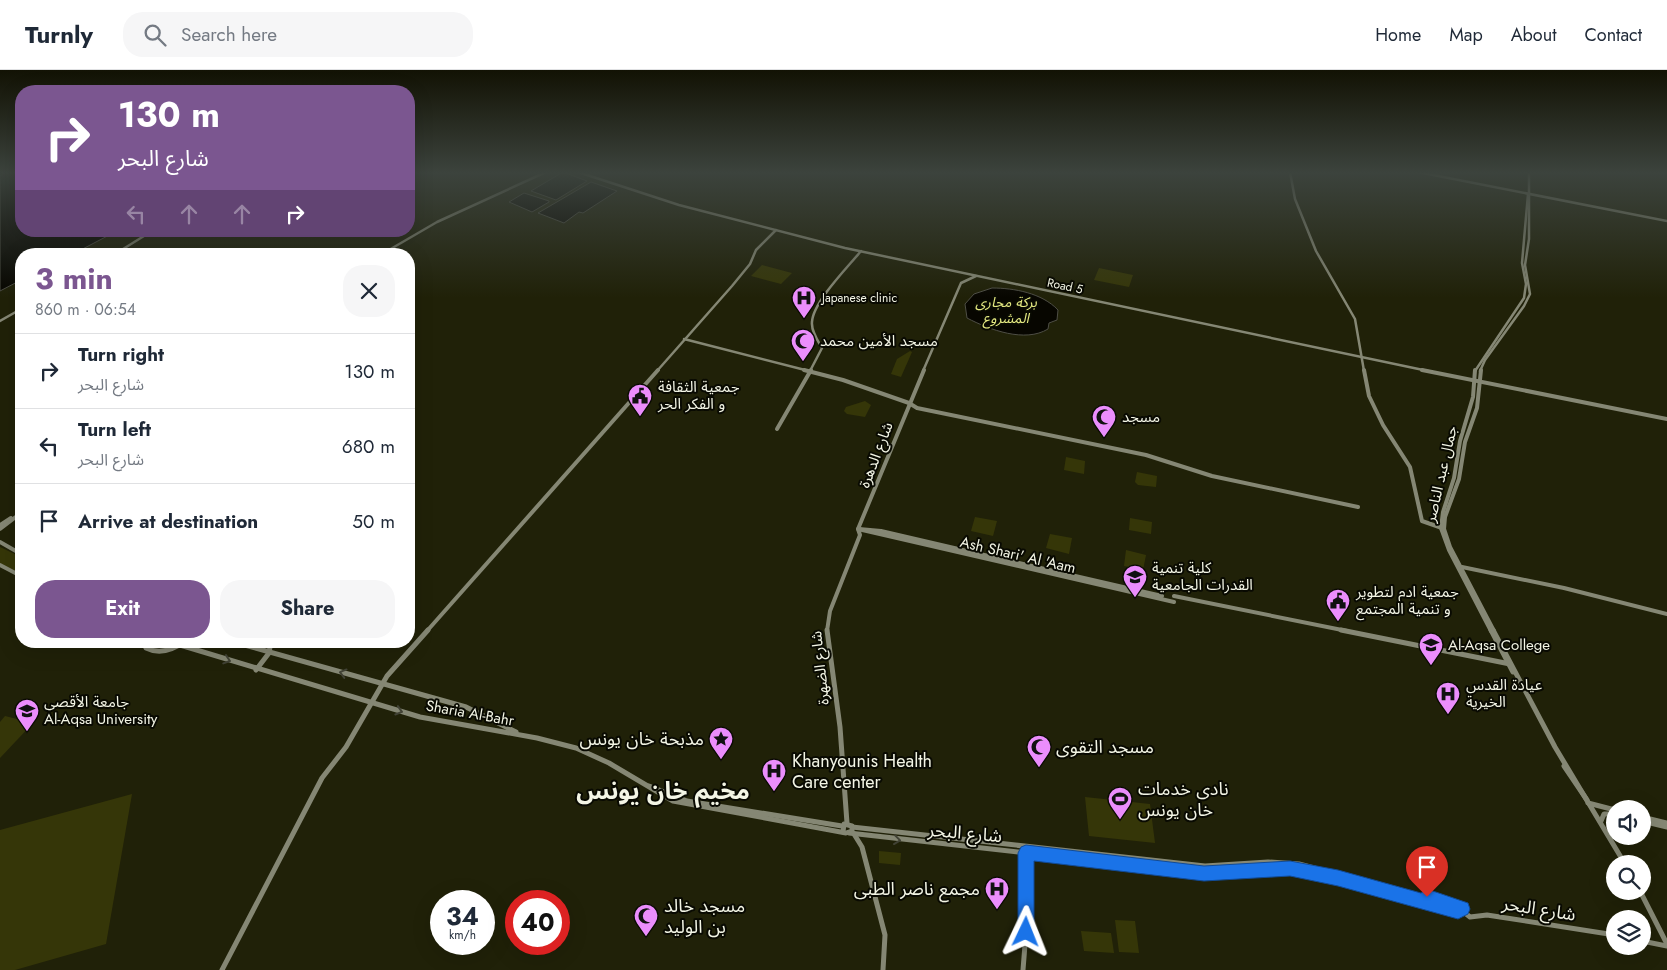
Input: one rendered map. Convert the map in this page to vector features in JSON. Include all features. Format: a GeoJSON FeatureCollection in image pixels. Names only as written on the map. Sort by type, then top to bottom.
{"type":"FeatureCollection","features":[{"type":"Feature","properties":{"kind":"main road"},"geometry":{"type":"LineString","coordinates":[[415,235],[454,214]]}},
{"type":"Feature","properties":{"kind":"main road"},"geometry":{"type":"LineString","coordinates":[[716,214],[861,251],[815,310],[812,323],[813,330],[822,348],[812,372],[777,430]]}},
{"type":"Feature","properties":{"kind":"main road"},"geometry":{"type":"LineString","coordinates":[[1302,214],[1316,251],[1355,319],[1367,388],[1377,414],[1392,442],[1410,467],[1422,521],[1442,528]]}},
{"type":"Feature","properties":{"kind":"main road","name":"جمال عبد الناصر"},"geometry":{"type":"LineString","coordinates":[[1526,214],[1522,263],[1526,284],[1524,298],[1480,360],[1473,398],[1460,441],[1454,478],[1443,512],[1442,528],[1449,550],[1553,747],[1620,855]]}},
{"type":"Feature","properties":{"kind":"main road"},"geometry":{"type":"LineString","coordinates":[[1635,214],[1667,220]]}},
{"type":"Feature","properties":{"kind":"main road"},"geometry":{"type":"LineString","coordinates":[[125,248],[142,237]]}},
{"type":"Feature","properties":{"kind":"main road"},"geometry":{"type":"LineString","coordinates":[[392,248],[411,237]]}},
{"type":"Feature","properties":{"kind":"main road"},"geometry":{"type":"LineString","coordinates":[[933,347],[958,287],[965,280],[978,276]]}},
{"type":"Feature","properties":{"kind":"main road","name":"Road 5"},"geometry":{"type":"LineString","coordinates":[[978,276],[1667,419]]}},
{"type":"Feature","properties":{"kind":"main road"},"geometry":{"type":"LineString","coordinates":[[0,320],[15,312]]}},
{"type":"Feature","properties":{"kind":"main road"},"geometry":{"type":"LineString","coordinates":[[684,338],[843,380],[908,402],[917,408],[1146,455],[1212,476],[1358,507]]}},
{"type":"Feature","properties":{"kind":"main road","name":"شارع الدهرة"},"geometry":{"type":"LineString","coordinates":[[864,516],[908,402],[917,386]]}},
{"type":"Feature","properties":{"kind":"main road"},"geometry":{"type":"LineString","coordinates":[[0,525],[15,516]]}},
{"type":"Feature","properties":{"kind":"main road","name":"شارع الضهرة"},"geometry":{"type":"LineString","coordinates":[[847,830],[840,727],[826,634],[830,611],[860,535],[858,528],[864,516]]}},
{"type":"Feature","properties":{"kind":"main road"},"geometry":{"type":"LineString","coordinates":[[0,529],[15,517]]}},
{"type":"Feature","properties":{"kind":"main road","name":"Ash Shari' Al 'Aam"},"geometry":{"type":"LineString","coordinates":[[858,528],[865,532],[1174,599],[1510,664]]}},
{"type":"Feature","properties":{"kind":"main road","name":"جمال عبد الناصر"},"geometry":{"type":"LineString","coordinates":[[1442,528],[1510,664]]}},
{"type":"Feature","properties":{"kind":"main road"},"geometry":{"type":"LineString","coordinates":[[0,542],[15,551]]}},
{"type":"Feature","properties":{"kind":"main road"},"geometry":{"type":"LineString","coordinates":[[0,565],[15,573]]}},
{"type":"Feature","properties":{"kind":"main road"},"geometry":{"type":"LineString","coordinates":[[1462,567],[1564,588],[1667,614]]}},
{"type":"Feature","properties":{"kind":"main road"},"geometry":{"type":"LineString","coordinates":[[146,648],[157,652],[170,648]]}},
{"type":"Feature","properties":{"kind":"main road","name":"Sharia Al-Bahr"},"geometry":{"type":"LineString","coordinates":[[189,648],[256,670],[421,718],[462,727],[520,734]]}},
{"type":"Feature","properties":{"kind":"main road","name":"Sharia Al-Bahr"},"geometry":{"type":"LineString","coordinates":[[253,648],[477,711],[520,734]]}},
{"type":"Feature","properties":{"kind":"main road"},"geometry":{"type":"LineString","coordinates":[[256,670],[269,653],[270,648]]}},
{"type":"Feature","properties":{"kind":"main road"},"geometry":{"type":"LineString","coordinates":[[222,970],[322,778],[346,746],[382,684]]}},
{"type":"Feature","properties":{"kind":"main road","name":"شارع البحر"},"geometry":{"type":"LineString","coordinates":[[520,734],[577,748],[667,799],[698,807],[847,830],[1147,867],[1217,873],[1275,868],[1298,870],[1338,878],[1458,911],[1462,909]]}},
{"type":"Feature","properties":{"kind":"main road"},"geometry":{"type":"LineString","coordinates":[[1588,802],[1606,807]]}},
{"type":"Feature","properties":{"kind":"main road"},"geometry":{"type":"LineString","coordinates":[[1601,823],[1601,818],[1606,814]]}},
{"type":"Feature","properties":{"kind":"main road"},"geometry":{"type":"LineString","coordinates":[[1651,821],[1667,825]]}},
{"type":"Feature","properties":{"kind":"main road","name":"شارع البحر"},"geometry":{"type":"LineString","coordinates":[[847,830],[852,828],[1019,847],[1215,866],[1268,862],[1299,864],[1340,872],[1455,905],[1462,909],[1470,918],[1487,915],[1606,934]]}},
{"type":"Feature","properties":{"kind":"main road"},"geometry":{"type":"LineString","coordinates":[[847,830],[862,847],[885,935],[883,970]]}},
{"type":"Feature","properties":{"kind":"main road"},"geometry":{"type":"LineString","coordinates":[[1023,970],[1026,916],[1026,853]]}},
{"type":"Feature","properties":{"kind":"main road"},"geometry":{"type":"LineString","coordinates":[[1146,858],[1147,867]]}},
{"type":"Feature","properties":{"kind":"main road"},"geometry":{"type":"LineString","coordinates":[[1644,900],[1667,945]]}},
{"type":"Feature","properties":{"kind":"main road"},"geometry":{"type":"LineString","coordinates":[[1651,942],[1667,945]]}},
{"type":"Feature","properties":{"kind":"street"},"geometry":{"type":"LineString","coordinates":[[415,646],[684,338],[732,286],[750,264],[756,250],[776,230]]}},
{"type":"Feature","properties":{"kind":"street"},"geometry":{"type":"LineString","coordinates":[[861,251],[978,276]]}},
{"type":"Feature","properties":{"kind":"street"},"geometry":{"type":"LineString","coordinates":[[917,386],[933,347]]}},
{"type":"Feature","properties":{"kind":"street"},"geometry":{"type":"LineString","coordinates":[[382,684],[413,648]]}},
{"type":"Feature","properties":{"kind":"street"},"geometry":{"type":"LineString","coordinates":[[1215,866],[1217,873]]}},
{"type":"Feature","properties":{"kind":"shaded area"},"geometry":{"type":"Polygon","coordinates":[[[762,265],[792,273],[781,284],[751,276],[762,265]]]}},
{"type":"Feature","properties":{"kind":"shaded area"},"geometry":{"type":"Polygon","coordinates":[[[1099,268],[1133,275],[1129,287],[1094,280],[1099,268]]]}},
{"type":"Feature","properties":{"kind":"shaded area"},"geometry":{"type":"Polygon","coordinates":[[[910,351],[912,352],[901,377],[891,374],[897,359],[910,351]]]}},
{"type":"Feature","properties":{"kind":"shaded area"},"geometry":{"type":"Polygon","coordinates":[[[865,401],[871,405],[865,417],[847,414],[844,411],[846,407],[865,401]]]}},
{"type":"Feature","properties":{"kind":"shaded area"},"geometry":{"type":"Polygon","coordinates":[[[1066,457],[1085,461],[1084,474],[1064,470],[1066,457]]]}},
{"type":"Feature","properties":{"kind":"shaded area"},"geometry":{"type":"Polygon","coordinates":[[[1137,472],[1157,476],[1156,487],[1138,485],[1135,482],[1137,472]]]}},
{"type":"Feature","properties":{"kind":"shaded area"},"geometry":{"type":"Polygon","coordinates":[[[975,517],[997,521],[993,536],[971,531],[975,517]]]}},
{"type":"Feature","properties":{"kind":"shaded area"},"geometry":{"type":"Polygon","coordinates":[[[1130,518],[1152,522],[1151,534],[1129,530],[1130,518]]]}},
{"type":"Feature","properties":{"kind":"shaded area"},"geometry":{"type":"Polygon","coordinates":[[[1050,534],[1072,538],[1069,554],[1046,548],[1050,534]]]}},
{"type":"Feature","properties":{"kind":"shaded area"},"geometry":{"type":"Polygon","coordinates":[[[0,547],[15,554],[15,571],[0,563],[0,547]]]}},
{"type":"Feature","properties":{"kind":"shaded area"},"geometry":{"type":"Polygon","coordinates":[[[1126,550],[1146,555],[1143,570],[1124,566],[1126,550]]]}},
{"type":"Feature","properties":{"kind":"shaded area"},"geometry":{"type":"Polygon","coordinates":[[[5,716],[33,723],[0,758],[0,722],[5,716]]]}},
{"type":"Feature","properties":{"kind":"shaded area"},"geometry":{"type":"Polygon","coordinates":[[[132,794],[106,944],[15,970],[0,970],[0,830],[132,794]]]}},
{"type":"Feature","properties":{"kind":"shaded area","name":"نادى خدمات خان يونس"},"geometry":{"type":"Polygon","coordinates":[[[1085,797],[1150,804],[1155,843],[1089,836],[1085,797]]]}},
{"type":"Feature","properties":{"kind":"shaded area"},"geometry":{"type":"Polygon","coordinates":[[[879,851],[901,853],[900,865],[879,863],[879,851]]]}},
{"type":"Feature","properties":{"kind":"shaded area"},"geometry":{"type":"Polygon","coordinates":[[[1115,920],[1135,921],[1139,953],[1119,952],[1115,920]]]}},
{"type":"Feature","properties":{"kind":"shaded area"},"geometry":{"type":"Polygon","coordinates":[[[1081,931],[1111,933],[1114,953],[1084,951],[1081,931]]]}},
{"type":"Feature","properties":{"kind":"water"},"geometry":{"type":"Polygon","coordinates":[[[0,214],[15,214],[15,237],[106,237],[84,248],[15,248],[15,283],[0,291],[0,214]]]}},
{"type":"Feature","properties":{"kind":"water"},"geometry":{"type":"Polygon","coordinates":[[[541,214],[576,214],[564,223],[541,214]]]}},
{"type":"Feature","properties":{"kind":"water","name":"بركة مجارى المشروع"},"geometry":{"type":"Polygon","coordinates":[[[992,288],[1018,290],[1044,299],[1058,310],[1057,320],[1049,323],[1048,329],[1039,333],[1018,335],[986,327],[967,318],[965,304],[974,294],[992,288]]]}},
{"type":"Feature","properties":{"kind":"place","name":"Japanese clinic"},"geometry":{"type":"Point","coordinates":[804,319]}},
{"type":"Feature","properties":{"kind":"place","name":"مسجد الأمين محمد"},"geometry":{"type":"Point","coordinates":[803,362]}},
{"type":"Feature","properties":{"kind":"place","name":"جمعية الثقافة و الفكر الحر"},"geometry":{"type":"Point","coordinates":[640,417]}},
{"type":"Feature","properties":{"kind":"place","name":"مسجد"},"geometry":{"type":"Point","coordinates":[1104,438]}},
{"type":"Feature","properties":{"kind":"place","name":"كلية تنمية القدرات الجامعية"},"geometry":{"type":"Point","coordinates":[1135,598]}},
{"type":"Feature","properties":{"kind":"place","name":"جمعية ادم لتطوير و تنمية المجتمع"},"geometry":{"type":"Point","coordinates":[1338,622]}},
{"type":"Feature","properties":{"kind":"place","name":"Al-Aqsa College"},"geometry":{"type":"Point","coordinates":[1431,666]}},
{"type":"Feature","properties":{"kind":"place","name":"عيادة القدس الخيرية"},"geometry":{"type":"Point","coordinates":[1448,715]}},
{"type":"Feature","properties":{"kind":"place","name":"جامعة الأقصى Al-Aqsa University"},"geometry":{"type":"Point","coordinates":[27,732]}},
{"type":"Feature","properties":{"kind":"place","name":"مذبحة خان يونس"},"geometry":{"type":"Point","coordinates":[721,760]}},
{"type":"Feature","properties":{"kind":"place","name":"مسجد التقوى"},"geometry":{"type":"Point","coordinates":[1039,768]}},
{"type":"Feature","properties":{"kind":"place","name":"Khanyounis Health Care center"},"geometry":{"type":"Point","coordinates":[774,792]}},
{"type":"Feature","properties":{"kind":"place","name":"نادى خدمات خان يونس"},"geometry":{"type":"Point","coordinates":[1120,820]}},
{"type":"Feature","properties":{"kind":"place","name":"مجمع ناصر الطبى"},"geometry":{"type":"Point","coordinates":[997,910]}},
{"type":"Feature","properties":{"kind":"place","name":"مسجد خالد بن الوليد"},"geometry":{"type":"Point","coordinates":[646,937]}},
{"type":"Feature","properties":{"kind":"district","name":"مخيم خان يونس"},"geometry":{"type":"Point","coordinates":[663,790]}},
{"type":"Feature","properties":{"kind":"route"},"geometry":{"type":"LineString","coordinates":[[1026,932],[1026,853],[1110,861],[1172,871],[1204,873],[1290,868],[1338,878],[1458,911],[1462,909],[1455,905],[1427,897]]}}]}
